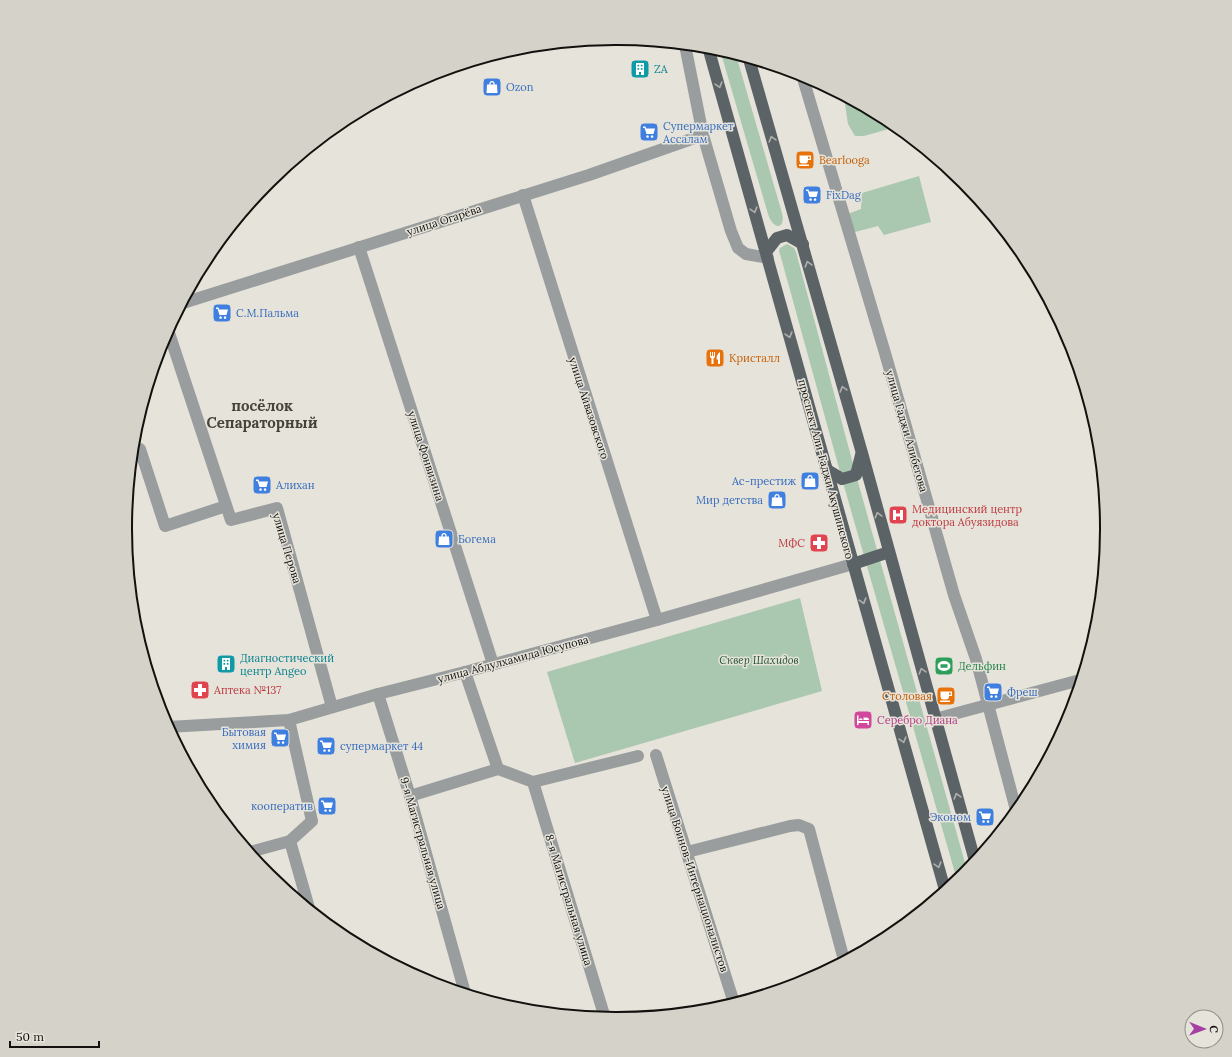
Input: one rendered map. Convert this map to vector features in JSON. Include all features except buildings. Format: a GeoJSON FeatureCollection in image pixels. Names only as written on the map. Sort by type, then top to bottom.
{"type":"FeatureCollection","features":[{"type":"Feature","properties":{"kind":"main road","name":"проспект Али-Гаджи Акушинского"},"geometry":{"type":"LineString","coordinates":[[710,54],[943,884]]}},
{"type":"Feature","properties":{"kind":"main road"},"geometry":{"type":"LineString","coordinates":[[751,64],[862,453],[973,854]]}},
{"type":"Feature","properties":{"kind":"main road"},"geometry":{"type":"LineString","coordinates":[[767,255],[777,238],[787,235],[803,244]]}},
{"type":"Feature","properties":{"kind":"main road"},"geometry":{"type":"LineString","coordinates":[[827,470],[842,479],[856,475],[862,453]]}},
{"type":"Feature","properties":{"kind":"main road"},"geometry":{"type":"LineString","coordinates":[[853,564],[889,552]]}},
{"type":"Feature","properties":{"kind":"street"},"geometry":{"type":"LineString","coordinates":[[686,50],[703,135],[731,231],[738,248],[746,254],[767,255]]}},
{"type":"Feature","properties":{"kind":"street","name":"улица Гаджи Алибегова"},"geometry":{"type":"LineString","coordinates":[[805,84],[887,360],[954,595],[976,659],[1014,803]]}},
{"type":"Feature","properties":{"kind":"street","name":"улица Огарёва"},"geometry":{"type":"LineString","coordinates":[[190,301],[589,175],[703,135]]}},
{"type":"Feature","properties":{"kind":"street","name":"улица Айвазовского"},"geometry":{"type":"LineString","coordinates":[[523,195],[657,620]]}},
{"type":"Feature","properties":{"kind":"street","name":"улица Фонвизина"},"geometry":{"type":"LineString","coordinates":[[360,247],[493,664]]}},
{"type":"Feature","properties":{"kind":"street","name":"улица Перова"},"geometry":{"type":"LineString","coordinates":[[171,339],[231,520],[277,508],[332,707]]}},
{"type":"Feature","properties":{"kind":"street"},"geometry":{"type":"LineString","coordinates":[[140,449],[165,526],[226,506]]}},
{"type":"Feature","properties":{"kind":"street","name":"улица Абдулхамида Юсупова"},"geometry":{"type":"LineString","coordinates":[[174,726],[289,720],[378,694],[657,620],[853,564]]}},
{"type":"Feature","properties":{"kind":"street"},"geometry":{"type":"LineString","coordinates":[[465,672],[498,769]]}},
{"type":"Feature","properties":{"kind":"street"},"geometry":{"type":"LineString","coordinates":[[935,719],[1075,681]]}},
{"type":"Feature","properties":{"kind":"street","name":"9-я Магистральная улица"},"geometry":{"type":"LineString","coordinates":[[378,694],[410,796],[463,987]]}},
{"type":"Feature","properties":{"kind":"street"},"geometry":{"type":"LineString","coordinates":[[255,851],[290,841],[312,821],[289,720]]}},
{"type":"Feature","properties":{"kind":"street","name":"улица Воинов-Интернационалистов"},"geometry":{"type":"LineString","coordinates":[[656,755],[732,998]]}},
{"type":"Feature","properties":{"kind":"street"},"geometry":{"type":"LineString","coordinates":[[410,796],[498,769],[533,782],[638,756]]}},
{"type":"Feature","properties":{"kind":"street","name":"8-я Магистральная улица"},"geometry":{"type":"LineString","coordinates":[[533,782],[603,1012]]}},
{"type":"Feature","properties":{"kind":"street"},"geometry":{"type":"LineString","coordinates":[[687,852],[790,826],[799,825],[809,830],[843,955]]}},
{"type":"Feature","properties":{"kind":"street"},"geometry":{"type":"LineString","coordinates":[[290,841],[307,900]]}},
{"type":"Feature","properties":{"kind":"green space"},"geometry":{"type":"Polygon","coordinates":[[[722,57],[738,60],[782,213],[783,219],[781,225],[778,226],[773,223],[768,214],[722,57]]]}},
{"type":"Feature","properties":{"kind":"green space"},"geometry":{"type":"Polygon","coordinates":[[[845,103],[889,129],[864,136],[855,136],[848,124],[845,103]]]}},
{"type":"Feature","properties":{"kind":"green space"},"geometry":{"type":"Polygon","coordinates":[[[919,176],[931,222],[884,235],[878,226],[851,233],[845,215],[861,209],[862,193],[919,176]]]}},
{"type":"Feature","properties":{"kind":"green space"},"geometry":{"type":"Polygon","coordinates":[[[787,244],[794,248],[796,252],[856,475],[965,863],[955,873],[842,479],[779,251],[780,248],[787,244]]]}},
{"type":"Feature","properties":{"kind":"green space","name":"Сквер Шахидов"},"geometry":{"type":"Polygon","coordinates":[[[800,598],[822,691],[575,763],[547,672],[800,598]]]}},
{"type":"Feature","properties":{"kind":"place","name":"ZA"},"geometry":{"type":"Point","coordinates":[640,69]}},
{"type":"Feature","properties":{"kind":"place","name":"Ozon"},"geometry":{"type":"Point","coordinates":[492,87]}},
{"type":"Feature","properties":{"kind":"place","name":"Супермаркет Ассалам"},"geometry":{"type":"Point","coordinates":[649,132]}},
{"type":"Feature","properties":{"kind":"place","name":"Bearlooga"},"geometry":{"type":"Point","coordinates":[805,160]}},
{"type":"Feature","properties":{"kind":"place","name":"FixDag"},"geometry":{"type":"Point","coordinates":[812,195]}},
{"type":"Feature","properties":{"kind":"place","name":"С.М.Пальма"},"geometry":{"type":"Point","coordinates":[222,313]}},
{"type":"Feature","properties":{"kind":"place","name":"Кристалл"},"geometry":{"type":"Point","coordinates":[715,358]}},
{"type":"Feature","properties":{"kind":"place","name":"Ас-престиж"},"geometry":{"type":"Point","coordinates":[810,481]}},
{"type":"Feature","properties":{"kind":"place","name":"Алихан"},"geometry":{"type":"Point","coordinates":[262,485]}},
{"type":"Feature","properties":{"kind":"place","name":"Мир детства"},"geometry":{"type":"Point","coordinates":[777,500]}},
{"type":"Feature","properties":{"kind":"place","name":"Медицинский центр доктора Абуязидова"},"geometry":{"type":"Point","coordinates":[898,515]}},
{"type":"Feature","properties":{"kind":"place","name":"Богема"},"geometry":{"type":"Point","coordinates":[444,539]}},
{"type":"Feature","properties":{"kind":"place","name":"МФС"},"geometry":{"type":"Point","coordinates":[819,543]}},
{"type":"Feature","properties":{"kind":"place","name":"Диагностический центр Angeo"},"geometry":{"type":"Point","coordinates":[226,664]}},
{"type":"Feature","properties":{"kind":"place","name":"Дельфин"},"geometry":{"type":"Point","coordinates":[944,666]}},
{"type":"Feature","properties":{"kind":"place","name":"Аптека №137"},"geometry":{"type":"Point","coordinates":[200,690]}},
{"type":"Feature","properties":{"kind":"place","name":"Фреш"},"geometry":{"type":"Point","coordinates":[993,692]}},
{"type":"Feature","properties":{"kind":"place","name":"Столовая"},"geometry":{"type":"Point","coordinates":[946,696]}},
{"type":"Feature","properties":{"kind":"place","name":"Серебро Диана"},"geometry":{"type":"Point","coordinates":[863,720]}},
{"type":"Feature","properties":{"kind":"place","name":"Бытовая химия"},"geometry":{"type":"Point","coordinates":[280,738]}},
{"type":"Feature","properties":{"kind":"place","name":"супермаркет 44"},"geometry":{"type":"Point","coordinates":[326,746]}},
{"type":"Feature","properties":{"kind":"place","name":"кооператив"},"geometry":{"type":"Point","coordinates":[327,806]}},
{"type":"Feature","properties":{"kind":"place","name":"Эконом"},"geometry":{"type":"Point","coordinates":[985,817]}},
{"type":"Feature","properties":{"kind":"district","name":"посёлок Сепараторный"},"geometry":{"type":"Point","coordinates":[262,414]}}]}
